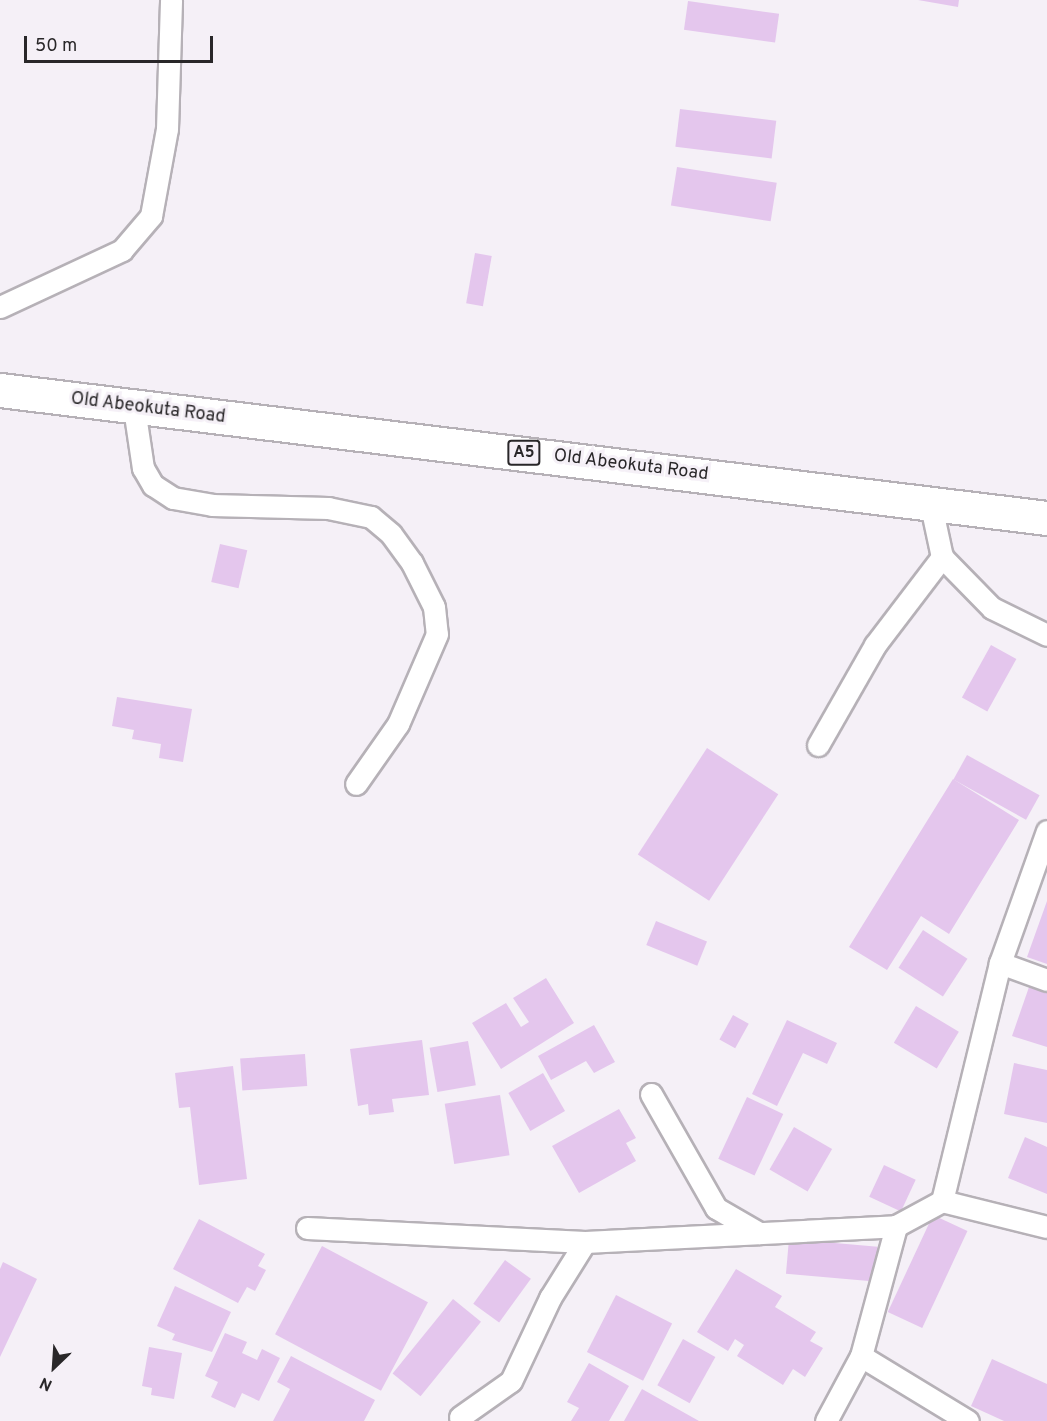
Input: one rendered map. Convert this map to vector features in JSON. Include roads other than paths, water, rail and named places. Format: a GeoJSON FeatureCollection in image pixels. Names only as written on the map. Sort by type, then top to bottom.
{"type":"FeatureCollection","features":[{"type":"Feature","properties":{"kind":"highway","name":"Old Abeokuta Road"},"geometry":{"type":"LineString","coordinates":[[0,390],[134,408],[930,501],[1047,518]]}},
{"type":"Feature","properties":{"kind":"street"},"geometry":{"type":"LineString","coordinates":[[0,307],[122,250],[151,216],[167,129],[171,0]]}},
{"type":"Feature","properties":{"kind":"street"},"geometry":{"type":"LineString","coordinates":[[134,408],[143,468],[153,485],[173,498],[212,505],[328,508],[372,517],[392,534],[412,563],[434,607],[437,634],[398,724],[356,784]]}},
{"type":"Feature","properties":{"kind":"street"},"geometry":{"type":"LineString","coordinates":[[930,501],[942,557],[992,608],[1047,635]]}},
{"type":"Feature","properties":{"kind":"street"},"geometry":{"type":"LineString","coordinates":[[818,745],[874,645],[942,557]]}},
{"type":"Feature","properties":{"kind":"street"},"geometry":{"type":"LineString","coordinates":[[942,1202],[1000,963],[1047,831]]}},
{"type":"Feature","properties":{"kind":"street"},"geometry":{"type":"LineString","coordinates":[[1000,963],[1047,980]]}},
{"type":"Feature","properties":{"kind":"street"},"geometry":{"type":"LineString","coordinates":[[651,1094],[716,1208],[759,1233]]}},
{"type":"Feature","properties":{"kind":"street"},"geometry":{"type":"LineString","coordinates":[[307,1228],[585,1242],[896,1226],[942,1202],[1047,1227]]}},
{"type":"Feature","properties":{"kind":"street"},"geometry":{"type":"LineString","coordinates":[[826,1421],[861,1356],[896,1226]]}},
{"type":"Feature","properties":{"kind":"street"},"geometry":{"type":"LineString","coordinates":[[460,1417],[511,1381],[550,1298],[585,1242]]}},
{"type":"Feature","properties":{"kind":"street"},"geometry":{"type":"LineString","coordinates":[[861,1356],[968,1421]]}}]}
